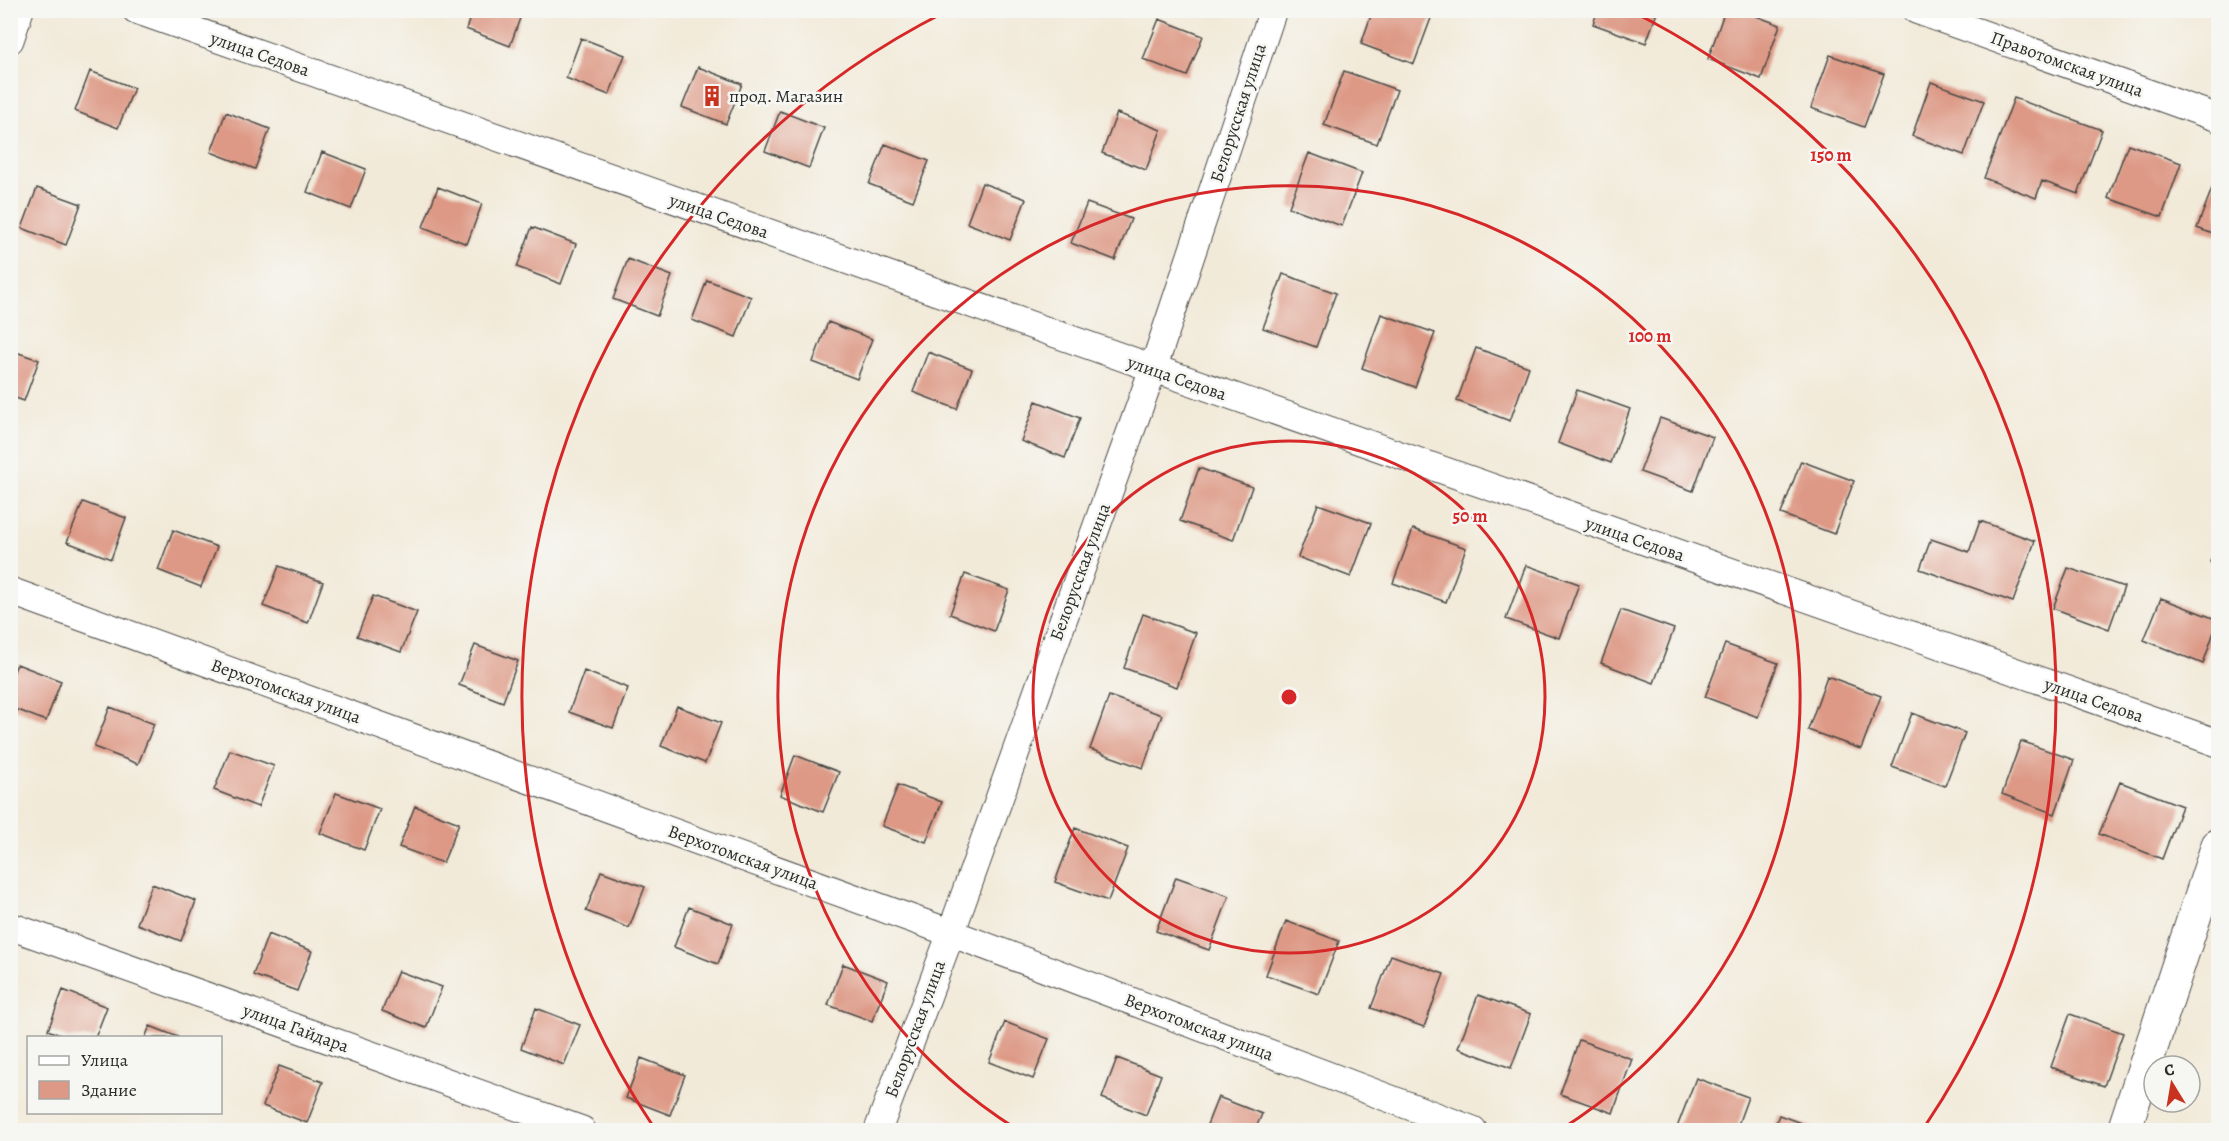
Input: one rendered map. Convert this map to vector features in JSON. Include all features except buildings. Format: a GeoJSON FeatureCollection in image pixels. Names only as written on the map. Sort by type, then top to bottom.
{"type":"FeatureCollection","features":[{"type":"Feature","properties":{"kind":"street"},"geometry":{"type":"LineString","coordinates":[[10,40],[20,10]]}},
{"type":"Feature","properties":{"kind":"street","name":"улица Седова"},"geometry":{"type":"LineString","coordinates":[[136,10],[2218,743]]}},
{"type":"Feature","properties":{"kind":"street","name":"Белорусская улица"},"geometry":{"type":"LineString","coordinates":[[878,1131],[1153,369],[1273,10]]}},
{"type":"Feature","properties":{"kind":"street","name":"Правотомская улица"},"geometry":{"type":"LineString","coordinates":[[1916,10],[2218,118]]}},
{"type":"Feature","properties":{"kind":"street","name":"Верхотомская улица"},"geometry":{"type":"LineString","coordinates":[[10,591],[951,933],[1473,1131]]}},
{"type":"Feature","properties":{"kind":"street"},"geometry":{"type":"LineString","coordinates":[[2124,1131],[2218,845]]}},
{"type":"Feature","properties":{"kind":"street","name":"улица Гайдара"},"geometry":{"type":"LineString","coordinates":[[10,926],[582,1131]]}},
{"type":"Feature","properties":{"kind":"place","name":"прод. Магазин"},"geometry":{"type":"Point","coordinates":[712,96]}}]}
